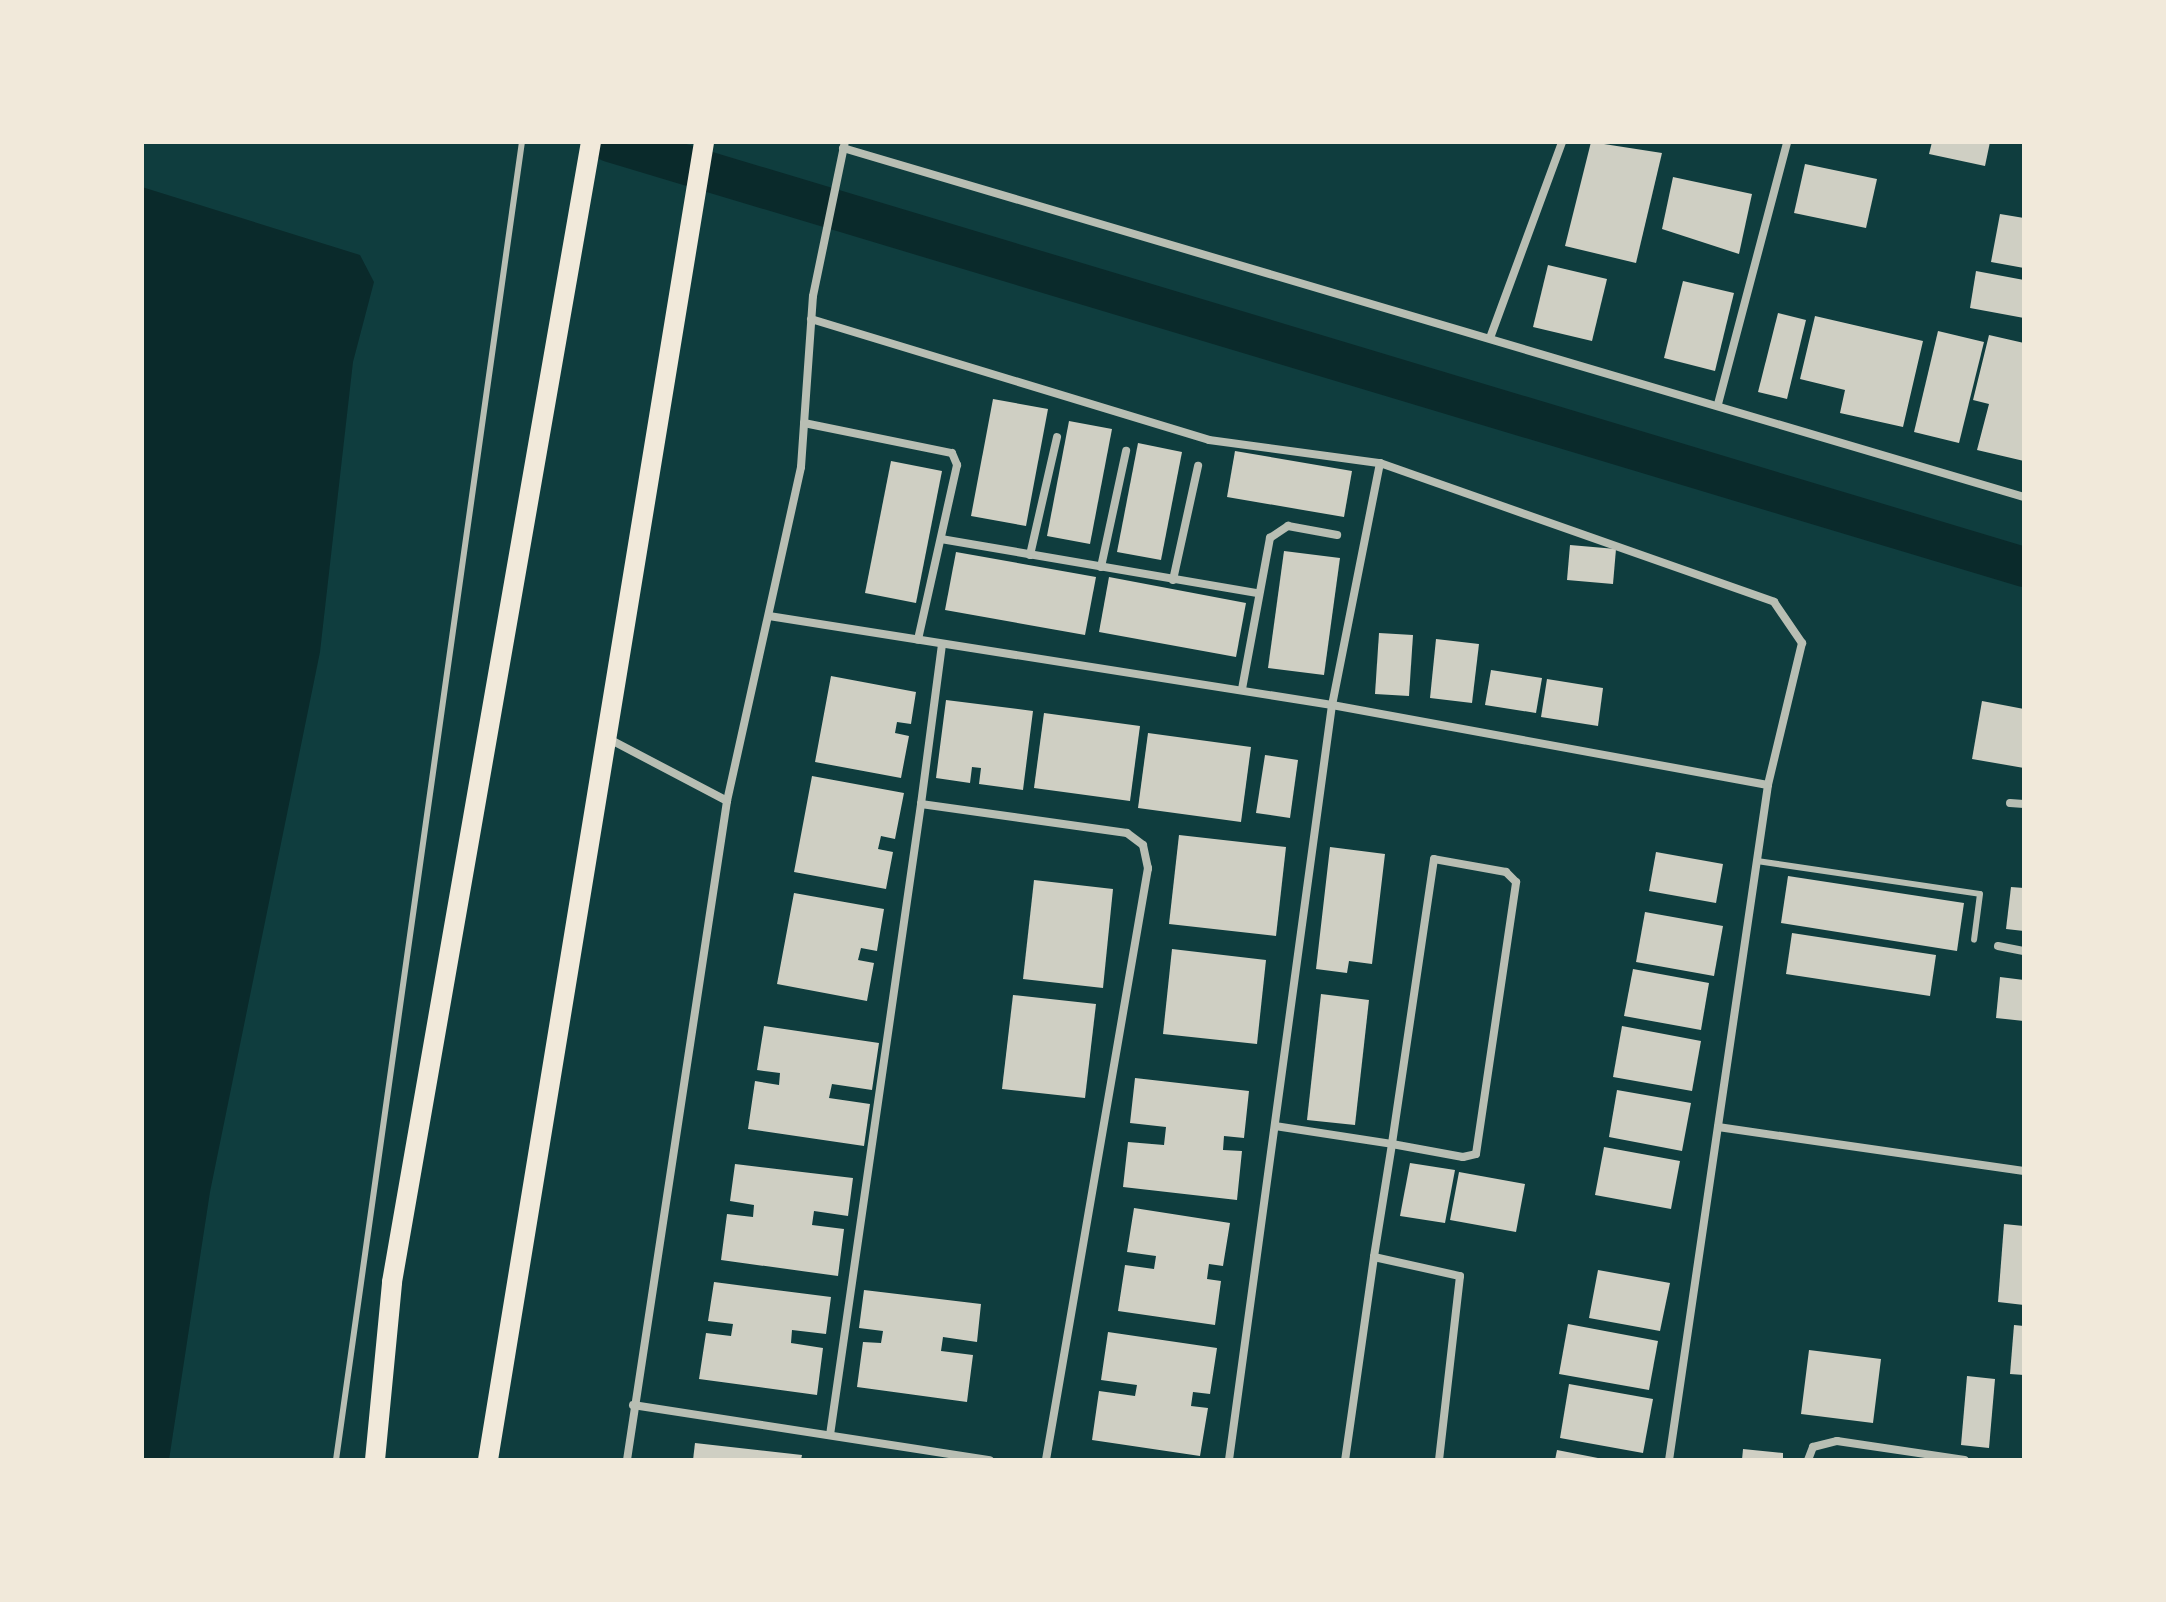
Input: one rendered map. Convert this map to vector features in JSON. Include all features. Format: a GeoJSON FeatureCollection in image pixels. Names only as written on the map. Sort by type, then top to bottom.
{"type":"FeatureCollection","features":[{"type":"Feature","properties":{"kind":"main road"},"geometry":{"type":"LineString","coordinates":[[375,1460],[392,1282],[591,142]]}},
{"type":"Feature","properties":{"kind":"main road"},"geometry":{"type":"LineString","coordinates":[[488,1460],[611,740],[704,142]]}},
{"type":"Feature","properties":{"kind":"street"},"geometry":{"type":"LineString","coordinates":[[1490,338],[1562,142]]}},
{"type":"Feature","properties":{"kind":"street"},"geometry":{"type":"LineString","coordinates":[[1718,404],[1787,142]]}},
{"type":"Feature","properties":{"kind":"street"},"geometry":{"type":"LineString","coordinates":[[627,1460],[727,801],[769,616],[804,423],[813,296],[844,145],[2024,497]]}},
{"type":"Feature","properties":{"kind":"street"},"geometry":{"type":"LineString","coordinates":[[811,319],[1209,440],[1380,463],[1774,602],[1802,643],[1768,785],[1669,1460]]}},
{"type":"Feature","properties":{"kind":"street"},"geometry":{"type":"LineString","coordinates":[[804,423],[952,453],[957,465],[918,640]]}},
{"type":"Feature","properties":{"kind":"street"},"geometry":{"type":"LineString","coordinates":[[1030,555],[1057,437]]}},
{"type":"Feature","properties":{"kind":"street"},"geometry":{"type":"LineString","coordinates":[[1101,567],[1126,451]]}},
{"type":"Feature","properties":{"kind":"street"},"geometry":{"type":"LineString","coordinates":[[1229,1460],[1332,705],[1380,463]]}},
{"type":"Feature","properties":{"kind":"street"},"geometry":{"type":"LineString","coordinates":[[1173,580],[1198,466]]}},
{"type":"Feature","properties":{"kind":"street"},"geometry":{"type":"LineString","coordinates":[[1242,689],[1257,593],[1276,528],[1337,535]]}},
{"type":"Feature","properties":{"kind":"street"},"geometry":{"type":"LineString","coordinates":[[941,539],[1257,593]]}},
{"type":"Feature","properties":{"kind":"street"},"geometry":{"type":"LineString","coordinates":[[769,616],[1242,689],[1768,785]]}},
{"type":"Feature","properties":{"kind":"street"},"geometry":{"type":"LineString","coordinates":[[830,1435],[942,644]]}},
{"type":"Feature","properties":{"kind":"street"},"geometry":{"type":"LineString","coordinates":[[611,740],[727,801]]}},
{"type":"Feature","properties":{"kind":"street"},"geometry":{"type":"LineString","coordinates":[[2010,803],[2024,804]]}},
{"type":"Feature","properties":{"kind":"street"},"geometry":{"type":"LineString","coordinates":[[921,804],[1127,833],[1143,845],[1148,868],[1046,1460]]}},
{"type":"Feature","properties":{"kind":"street"},"geometry":{"type":"LineString","coordinates":[[1275,1126],[1392,1144],[1463,1157],[1476,1154],[1481,1143],[1520,895],[1506,872],[1434,859],[1392,1144],[1374,1257],[1345,1460]]}},
{"type":"Feature","properties":{"kind":"street"},"geometry":{"type":"LineString","coordinates":[[1998,946],[2024,951]]}},
{"type":"Feature","properties":{"kind":"street"},"geometry":{"type":"LineString","coordinates":[[1718,1127],[2024,1171]]}},
{"type":"Feature","properties":{"kind":"street"},"geometry":{"type":"LineString","coordinates":[[1374,1257],[1460,1276],[1439,1460]]}},
{"type":"Feature","properties":{"kind":"street"},"geometry":{"type":"LineString","coordinates":[[633,1405],[990,1460]]}},
{"type":"Feature","properties":{"kind":"street"},"geometry":{"type":"LineString","coordinates":[[1808,1460],[1813,1447],[1837,1441],[1965,1460]]}},
{"type":"Feature","properties":{"kind":"lane"},"geometry":{"type":"LineString","coordinates":[[336,1460],[522,142]]}},
{"type":"Feature","properties":{"kind":"lane"},"geometry":{"type":"LineString","coordinates":[[1757,861],[1980,894],[1974,940]]}},
{"type":"Feature","properties":{"kind":"water"},"geometry":{"type":"Polygon","coordinates":[[[142,187],[360,255],[374,282],[353,362],[320,652],[210,1192],[169,1460],[142,1460],[142,187]]]}},
{"type":"Feature","properties":{"kind":"building"},"geometry":{"type":"Polygon","coordinates":[[[1591,142],[1662,153],[1636,263],[1565,246],[1591,142]]]}},
{"type":"Feature","properties":{"kind":"building"},"geometry":{"type":"Polygon","coordinates":[[[1932,142],[1990,142],[1985,166],[1929,154],[1932,142]]]}},
{"type":"Feature","properties":{"kind":"building"},"geometry":{"type":"Polygon","coordinates":[[[1805,164],[1877,179],[1866,228],[1794,213],[1805,164]]]}},
{"type":"Feature","properties":{"kind":"building"},"geometry":{"type":"Polygon","coordinates":[[[1673,177],[1752,194],[1739,254],[1662,229],[1673,177]]]}},
{"type":"Feature","properties":{"kind":"building"},"geometry":{"type":"Polygon","coordinates":[[[2000,214],[2024,218],[2024,268],[1991,262],[2000,214]]]}},
{"type":"Feature","properties":{"kind":"building"},"geometry":{"type":"Polygon","coordinates":[[[1548,265],[1607,279],[1592,341],[1533,327],[1548,265]]]}},
{"type":"Feature","properties":{"kind":"building"},"geometry":{"type":"Polygon","coordinates":[[[1976,271],[2024,280],[2024,318],[1970,308],[1976,271]]]}},
{"type":"Feature","properties":{"kind":"building"},"geometry":{"type":"Polygon","coordinates":[[[1683,281],[1734,293],[1715,371],[1664,358],[1683,281]]]}},
{"type":"Feature","properties":{"kind":"building"},"geometry":{"type":"Polygon","coordinates":[[[1778,313],[1806,320],[1787,399],[1758,392],[1778,313]]]}},
{"type":"Feature","properties":{"kind":"building"},"geometry":{"type":"Polygon","coordinates":[[[1815,316],[1923,341],[1903,427],[1840,413],[1845,390],[1800,379],[1815,316]]]}},
{"type":"Feature","properties":{"kind":"building"},"geometry":{"type":"Polygon","coordinates":[[[1938,331],[1984,342],[1959,443],[1914,432],[1938,331]]]}},
{"type":"Feature","properties":{"kind":"building"},"geometry":{"type":"Polygon","coordinates":[[[1989,335],[2024,343],[2024,461],[1977,450],[1989,404],[1973,400],[1989,335]]]}},
{"type":"Feature","properties":{"kind":"building"},"geometry":{"type":"Polygon","coordinates":[[[993,399],[1048,409],[1026,526],[971,516],[993,399]]]}},
{"type":"Feature","properties":{"kind":"building"},"geometry":{"type":"Polygon","coordinates":[[[1069,421],[1112,429],[1090,544],[1047,536],[1069,421]]]}},
{"type":"Feature","properties":{"kind":"building"},"geometry":{"type":"Polygon","coordinates":[[[1138,443],[1182,452],[1161,560],[1117,552],[1138,443]]]}},
{"type":"Feature","properties":{"kind":"building"},"geometry":{"type":"Polygon","coordinates":[[[1235,451],[1352,471],[1344,517],[1227,497],[1235,451]]]}},
{"type":"Feature","properties":{"kind":"building"},"geometry":{"type":"Polygon","coordinates":[[[891,461],[942,471],[916,603],[865,593],[891,461]]]}},
{"type":"Feature","properties":{"kind":"building"},"geometry":{"type":"Polygon","coordinates":[[[1570,545],[1616,549],[1613,584],[1567,580],[1570,545]]]}},
{"type":"Feature","properties":{"kind":"building"},"geometry":{"type":"Polygon","coordinates":[[[1284,551],[1340,558],[1324,675],[1268,668],[1284,551]]]}},
{"type":"Feature","properties":{"kind":"building"},"geometry":{"type":"Polygon","coordinates":[[[956,552],[1096,577],[1085,635],[945,610],[956,552]]]}},
{"type":"Feature","properties":{"kind":"building"},"geometry":{"type":"Polygon","coordinates":[[[1109,577],[1246,603],[1236,657],[1099,632],[1109,577]]]}},
{"type":"Feature","properties":{"kind":"building"},"geometry":{"type":"Polygon","coordinates":[[[1379,633],[1413,635],[1409,696],[1375,694],[1379,633]]]}},
{"type":"Feature","properties":{"kind":"building"},"geometry":{"type":"Polygon","coordinates":[[[1436,639],[1479,644],[1472,703],[1430,698],[1436,639]]]}},
{"type":"Feature","properties":{"kind":"building"},"geometry":{"type":"Polygon","coordinates":[[[1491,670],[1542,678],[1536,713],[1485,705],[1491,670]]]}},
{"type":"Feature","properties":{"kind":"building"},"geometry":{"type":"Polygon","coordinates":[[[831,676],[916,692],[911,724],[897,722],[895,733],[909,736],[901,778],[815,762],[831,676]]]}},
{"type":"Feature","properties":{"kind":"building"},"geometry":{"type":"Polygon","coordinates":[[[1547,679],[1603,688],[1598,726],[1541,717],[1547,679]]]}},
{"type":"Feature","properties":{"kind":"building"},"geometry":{"type":"Polygon","coordinates":[[[946,700],[1033,711],[1023,790],[979,784],[981,768],[972,767],[970,783],[936,778],[946,700]]]}},
{"type":"Feature","properties":{"kind":"building"},"geometry":{"type":"Polygon","coordinates":[[[1982,701],[2024,709],[2024,768],[1972,759],[1982,701]]]}},
{"type":"Feature","properties":{"kind":"building"},"geometry":{"type":"Polygon","coordinates":[[[1044,713],[1140,726],[1130,801],[1034,788],[1044,713]]]}},
{"type":"Feature","properties":{"kind":"building"},"geometry":{"type":"Polygon","coordinates":[[[1148,733],[1251,747],[1241,822],[1138,808],[1148,733]]]}},
{"type":"Feature","properties":{"kind":"building"},"geometry":{"type":"Polygon","coordinates":[[[1265,755],[1298,760],[1290,818],[1256,813],[1265,755]]]}},
{"type":"Feature","properties":{"kind":"building"},"geometry":{"type":"Polygon","coordinates":[[[812,776],[904,793],[895,839],[881,836],[878,849],[893,852],[886,889],[794,872],[812,776]]]}},
{"type":"Feature","properties":{"kind":"building"},"geometry":{"type":"Polygon","coordinates":[[[1179,835],[1286,847],[1276,936],[1169,924],[1179,835]]]}},
{"type":"Feature","properties":{"kind":"building"},"geometry":{"type":"Polygon","coordinates":[[[1330,847],[1385,854],[1372,964],[1349,961],[1347,973],[1316,969],[1330,847]]]}},
{"type":"Feature","properties":{"kind":"building"},"geometry":{"type":"Polygon","coordinates":[[[1656,852],[1723,864],[1716,903],[1649,891],[1656,852]]]}},
{"type":"Feature","properties":{"kind":"building"},"geometry":{"type":"Polygon","coordinates":[[[1788,876],[1964,903],[1957,951],[1781,923],[1788,876]]]}},
{"type":"Feature","properties":{"kind":"building"},"geometry":{"type":"Polygon","coordinates":[[[1034,880],[1113,889],[1103,988],[1023,979],[1034,880]]]}},
{"type":"Feature","properties":{"kind":"building"},"geometry":{"type":"Polygon","coordinates":[[[2011,887],[2024,888],[2024,931],[2006,929],[2011,887]]]}},
{"type":"Feature","properties":{"kind":"building"},"geometry":{"type":"Polygon","coordinates":[[[794,893],[884,909],[877,951],[861,948],[858,960],[874,963],[867,1001],[777,984],[794,893]]]}},
{"type":"Feature","properties":{"kind":"building"},"geometry":{"type":"Polygon","coordinates":[[[1645,912],[1723,926],[1714,976],[1636,962],[1645,912]]]}},
{"type":"Feature","properties":{"kind":"building"},"geometry":{"type":"Polygon","coordinates":[[[1792,933],[1936,955],[1930,996],[1786,974],[1792,933]]]}},
{"type":"Feature","properties":{"kind":"building"},"geometry":{"type":"Polygon","coordinates":[[[1172,949],[1266,960],[1257,1044],[1163,1034],[1172,949]]]}},
{"type":"Feature","properties":{"kind":"building"},"geometry":{"type":"Polygon","coordinates":[[[1633,969],[1709,983],[1701,1030],[1624,1016],[1633,969]]]}},
{"type":"Feature","properties":{"kind":"building"},"geometry":{"type":"Polygon","coordinates":[[[2000,977],[2024,980],[2024,1021],[1996,1018],[2000,977]]]}},
{"type":"Feature","properties":{"kind":"building"},"geometry":{"type":"Polygon","coordinates":[[[1321,994],[1369,1000],[1355,1125],[1307,1120],[1321,994]]]}},
{"type":"Feature","properties":{"kind":"building"},"geometry":{"type":"Polygon","coordinates":[[[1013,995],[1096,1004],[1085,1098],[1002,1089],[1013,995]]]}},
{"type":"Feature","properties":{"kind":"building"},"geometry":{"type":"Polygon","coordinates":[[[764,1026],[879,1043],[872,1090],[832,1084],[829,1098],[870,1104],[864,1146],[748,1129],[755,1081],[779,1085],[780,1073],[757,1070],[764,1026]]]}},
{"type":"Feature","properties":{"kind":"building"},"geometry":{"type":"Polygon","coordinates":[[[1622,1026],[1701,1041],[1692,1091],[1613,1077],[1622,1026]]]}},
{"type":"Feature","properties":{"kind":"building"},"geometry":{"type":"Polygon","coordinates":[[[1135,1078],[1249,1091],[1244,1138],[1224,1136],[1223,1150],[1242,1151],[1237,1200],[1123,1187],[1128,1142],[1164,1145],[1166,1127],[1130,1123],[1135,1078]]]}},
{"type":"Feature","properties":{"kind":"building"},"geometry":{"type":"Polygon","coordinates":[[[1617,1090],[1691,1103],[1682,1151],[1609,1137],[1617,1090]]]}},
{"type":"Feature","properties":{"kind":"building"},"geometry":{"type":"Polygon","coordinates":[[[1604,1147],[1680,1161],[1671,1209],[1595,1195],[1604,1147]]]}},
{"type":"Feature","properties":{"kind":"building"},"geometry":{"type":"Polygon","coordinates":[[[1410,1163],[1455,1170],[1445,1223],[1400,1216],[1410,1163]]]}},
{"type":"Feature","properties":{"kind":"building"},"geometry":{"type":"Polygon","coordinates":[[[735,1164],[853,1178],[848,1216],[814,1211],[812,1225],[844,1229],[838,1276],[721,1260],[727,1214],[753,1217],[754,1205],[730,1201],[735,1164]]]}},
{"type":"Feature","properties":{"kind":"building"},"geometry":{"type":"Polygon","coordinates":[[[1459,1172],[1525,1184],[1516,1232],[1450,1220],[1459,1172]]]}},
{"type":"Feature","properties":{"kind":"building"},"geometry":{"type":"Polygon","coordinates":[[[1134,1208],[1230,1223],[1223,1266],[1209,1264],[1207,1279],[1221,1281],[1215,1325],[1118,1311],[1125,1265],[1154,1269],[1156,1256],[1127,1252],[1134,1208]]]}},
{"type":"Feature","properties":{"kind":"building"},"geometry":{"type":"Polygon","coordinates":[[[2004,1224],[2024,1226],[2024,1305],[1998,1302],[2004,1224]]]}},
{"type":"Feature","properties":{"kind":"building"},"geometry":{"type":"Polygon","coordinates":[[[1598,1270],[1670,1283],[1660,1331],[1589,1318],[1598,1270]]]}},
{"type":"Feature","properties":{"kind":"building"},"geometry":{"type":"Polygon","coordinates":[[[714,1282],[831,1297],[826,1334],[792,1330],[791,1343],[823,1348],[817,1395],[699,1379],[706,1333],[731,1336],[733,1324],[708,1321],[714,1282]]]}},
{"type":"Feature","properties":{"kind":"building"},"geometry":{"type":"Polygon","coordinates":[[[864,1290],[981,1304],[977,1342],[943,1337],[941,1351],[973,1355],[967,1402],[857,1387],[863,1342],[881,1343],[883,1331],[859,1328],[864,1290]]]}},
{"type":"Feature","properties":{"kind":"building"},"geometry":{"type":"Polygon","coordinates":[[[1568,1324],[1658,1341],[1649,1390],[1559,1374],[1568,1324]]]}},
{"type":"Feature","properties":{"kind":"building"},"geometry":{"type":"Polygon","coordinates":[[[2014,1325],[2024,1326],[2024,1375],[2010,1374],[2014,1325]]]}},
{"type":"Feature","properties":{"kind":"building"},"geometry":{"type":"Polygon","coordinates":[[[1108,1332],[1217,1348],[1210,1394],[1193,1392],[1191,1406],[1208,1408],[1200,1456],[1092,1440],[1099,1391],[1135,1396],[1137,1385],[1101,1380],[1108,1332]]]}},
{"type":"Feature","properties":{"kind":"building"},"geometry":{"type":"Polygon","coordinates":[[[1809,1350],[1881,1359],[1873,1423],[1801,1414],[1809,1350]]]}},
{"type":"Feature","properties":{"kind":"building"},"geometry":{"type":"Polygon","coordinates":[[[1967,1376],[1995,1379],[1989,1448],[1961,1445],[1967,1376]]]}},
{"type":"Feature","properties":{"kind":"building"},"geometry":{"type":"Polygon","coordinates":[[[1569,1384],[1653,1399],[1643,1453],[1560,1438],[1569,1384]]]}},
{"type":"Feature","properties":{"kind":"building"},"geometry":{"type":"Polygon","coordinates":[[[695,1443],[802,1455],[801,1460],[693,1460],[695,1443]]]}},
{"type":"Feature","properties":{"kind":"building"},"geometry":{"type":"Polygon","coordinates":[[[1743,1449],[1783,1453],[1783,1460],[1742,1460],[1743,1449]]]}},
{"type":"Feature","properties":{"kind":"building"},"geometry":{"type":"Polygon","coordinates":[[[1557,1450],[1603,1459],[1603,1460],[1555,1460],[1557,1450]]]}},
{"type":"Feature","properties":{"kind":"waterway"},"geometry":{"type":"LineString","coordinates":[[610,142],[2024,567]]}}]}
